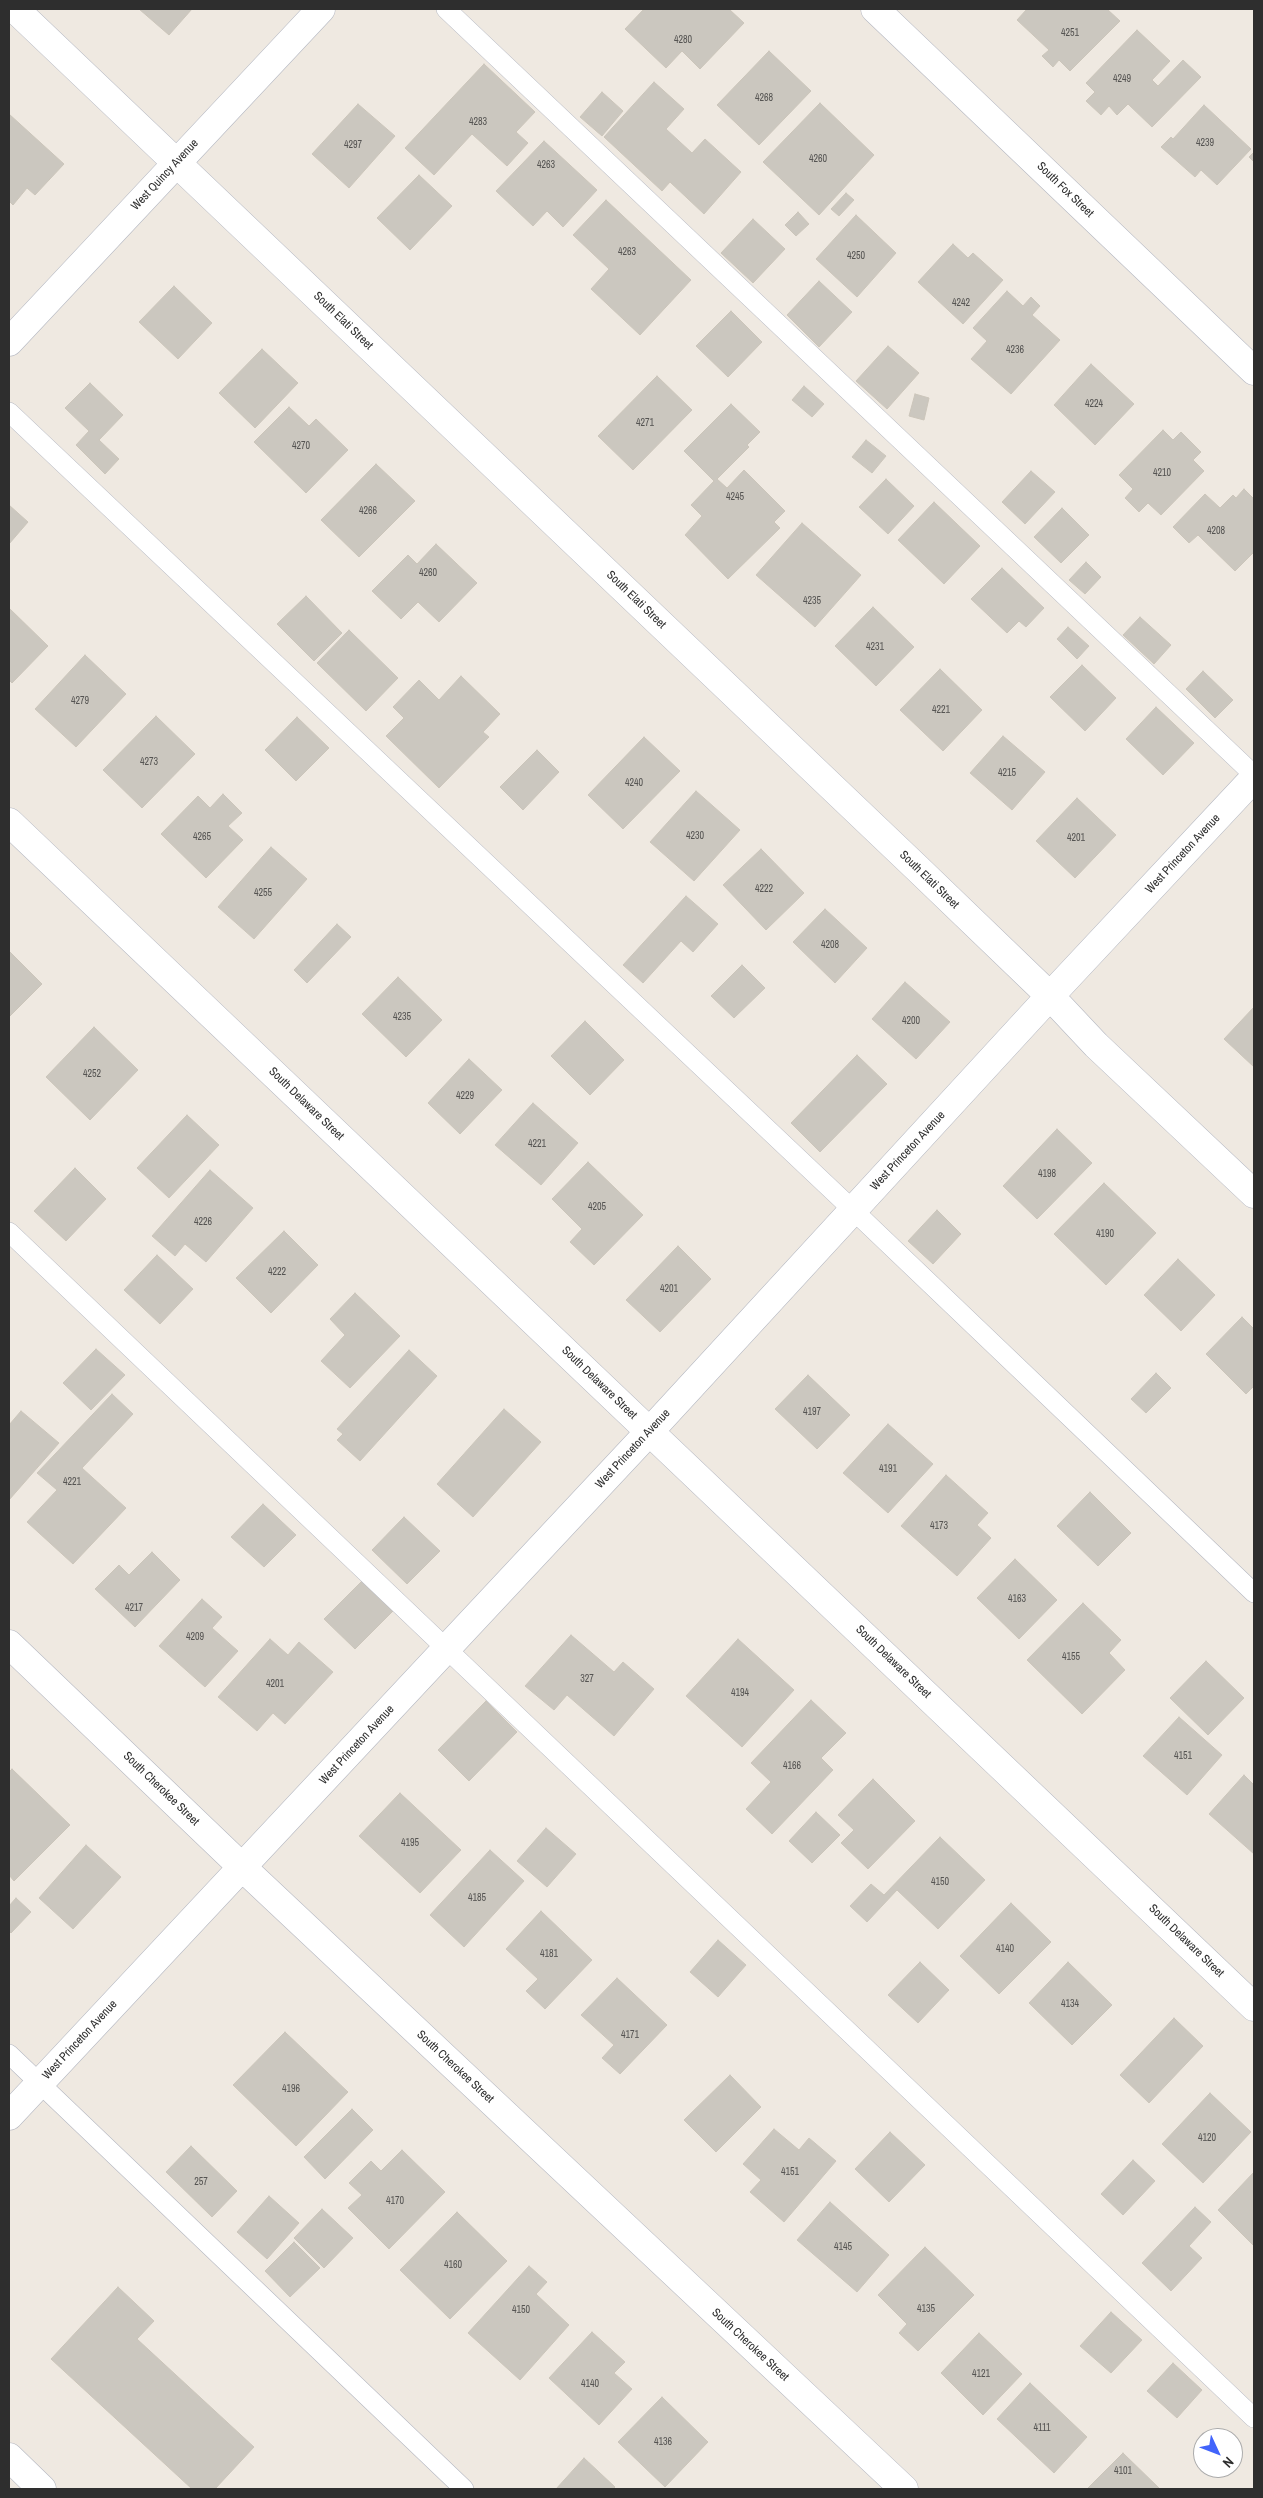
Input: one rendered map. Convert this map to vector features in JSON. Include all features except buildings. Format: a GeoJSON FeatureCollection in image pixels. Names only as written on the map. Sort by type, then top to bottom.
{"type":"FeatureCollection","features":[{"type":"Feature","properties":{"kind":"street","name":"South Elati Street"},"geometry":{"type":"LineString","coordinates":[[15,9],[178,162],[1050,996],[1096,1045],[1254,1194]]}},
{"type":"Feature","properties":{"kind":"street","name":"West Quincy Avenue"},"geometry":{"type":"LineString","coordinates":[[9,342],[321,9]]}},
{"type":"Feature","properties":{"kind":"street","name":"South Fox Street"},"geometry":{"type":"LineString","coordinates":[[875,9],[1254,371]]}},
{"type":"Feature","properties":{"kind":"street","name":"West Princeton Avenue"},"geometry":{"type":"LineString","coordinates":[[9,2116],[650,1431],[1254,777]]}},
{"type":"Feature","properties":{"kind":"street","name":"South Delaware Street"},"geometry":{"type":"LineString","coordinates":[[9,822],[1254,2007]]}},
{"type":"Feature","properties":{"kind":"street","name":"South Cherokee Street"},"geometry":{"type":"LineString","coordinates":[[9,1644],[243,1868],[904,2489]]}},
{"type":"Feature","properties":{"kind":"street"},"geometry":{"type":"LineString","coordinates":[[9,2457],[42,2489]]}},
{"type":"Feature","properties":{"kind":"lane"},"geometry":{"type":"LineString","coordinates":[[446,9],[1254,777]]}},
{"type":"Feature","properties":{"kind":"lane"},"geometry":{"type":"LineString","coordinates":[[9,412],[853,1210],[1254,1593]]}},
{"type":"Feature","properties":{"kind":"lane"},"geometry":{"type":"LineString","coordinates":[[9,1232],[448,1648],[1254,2418]]}},
{"type":"Feature","properties":{"kind":"lane"},"geometry":{"type":"LineString","coordinates":[[9,2054],[464,2489]]}}]}
